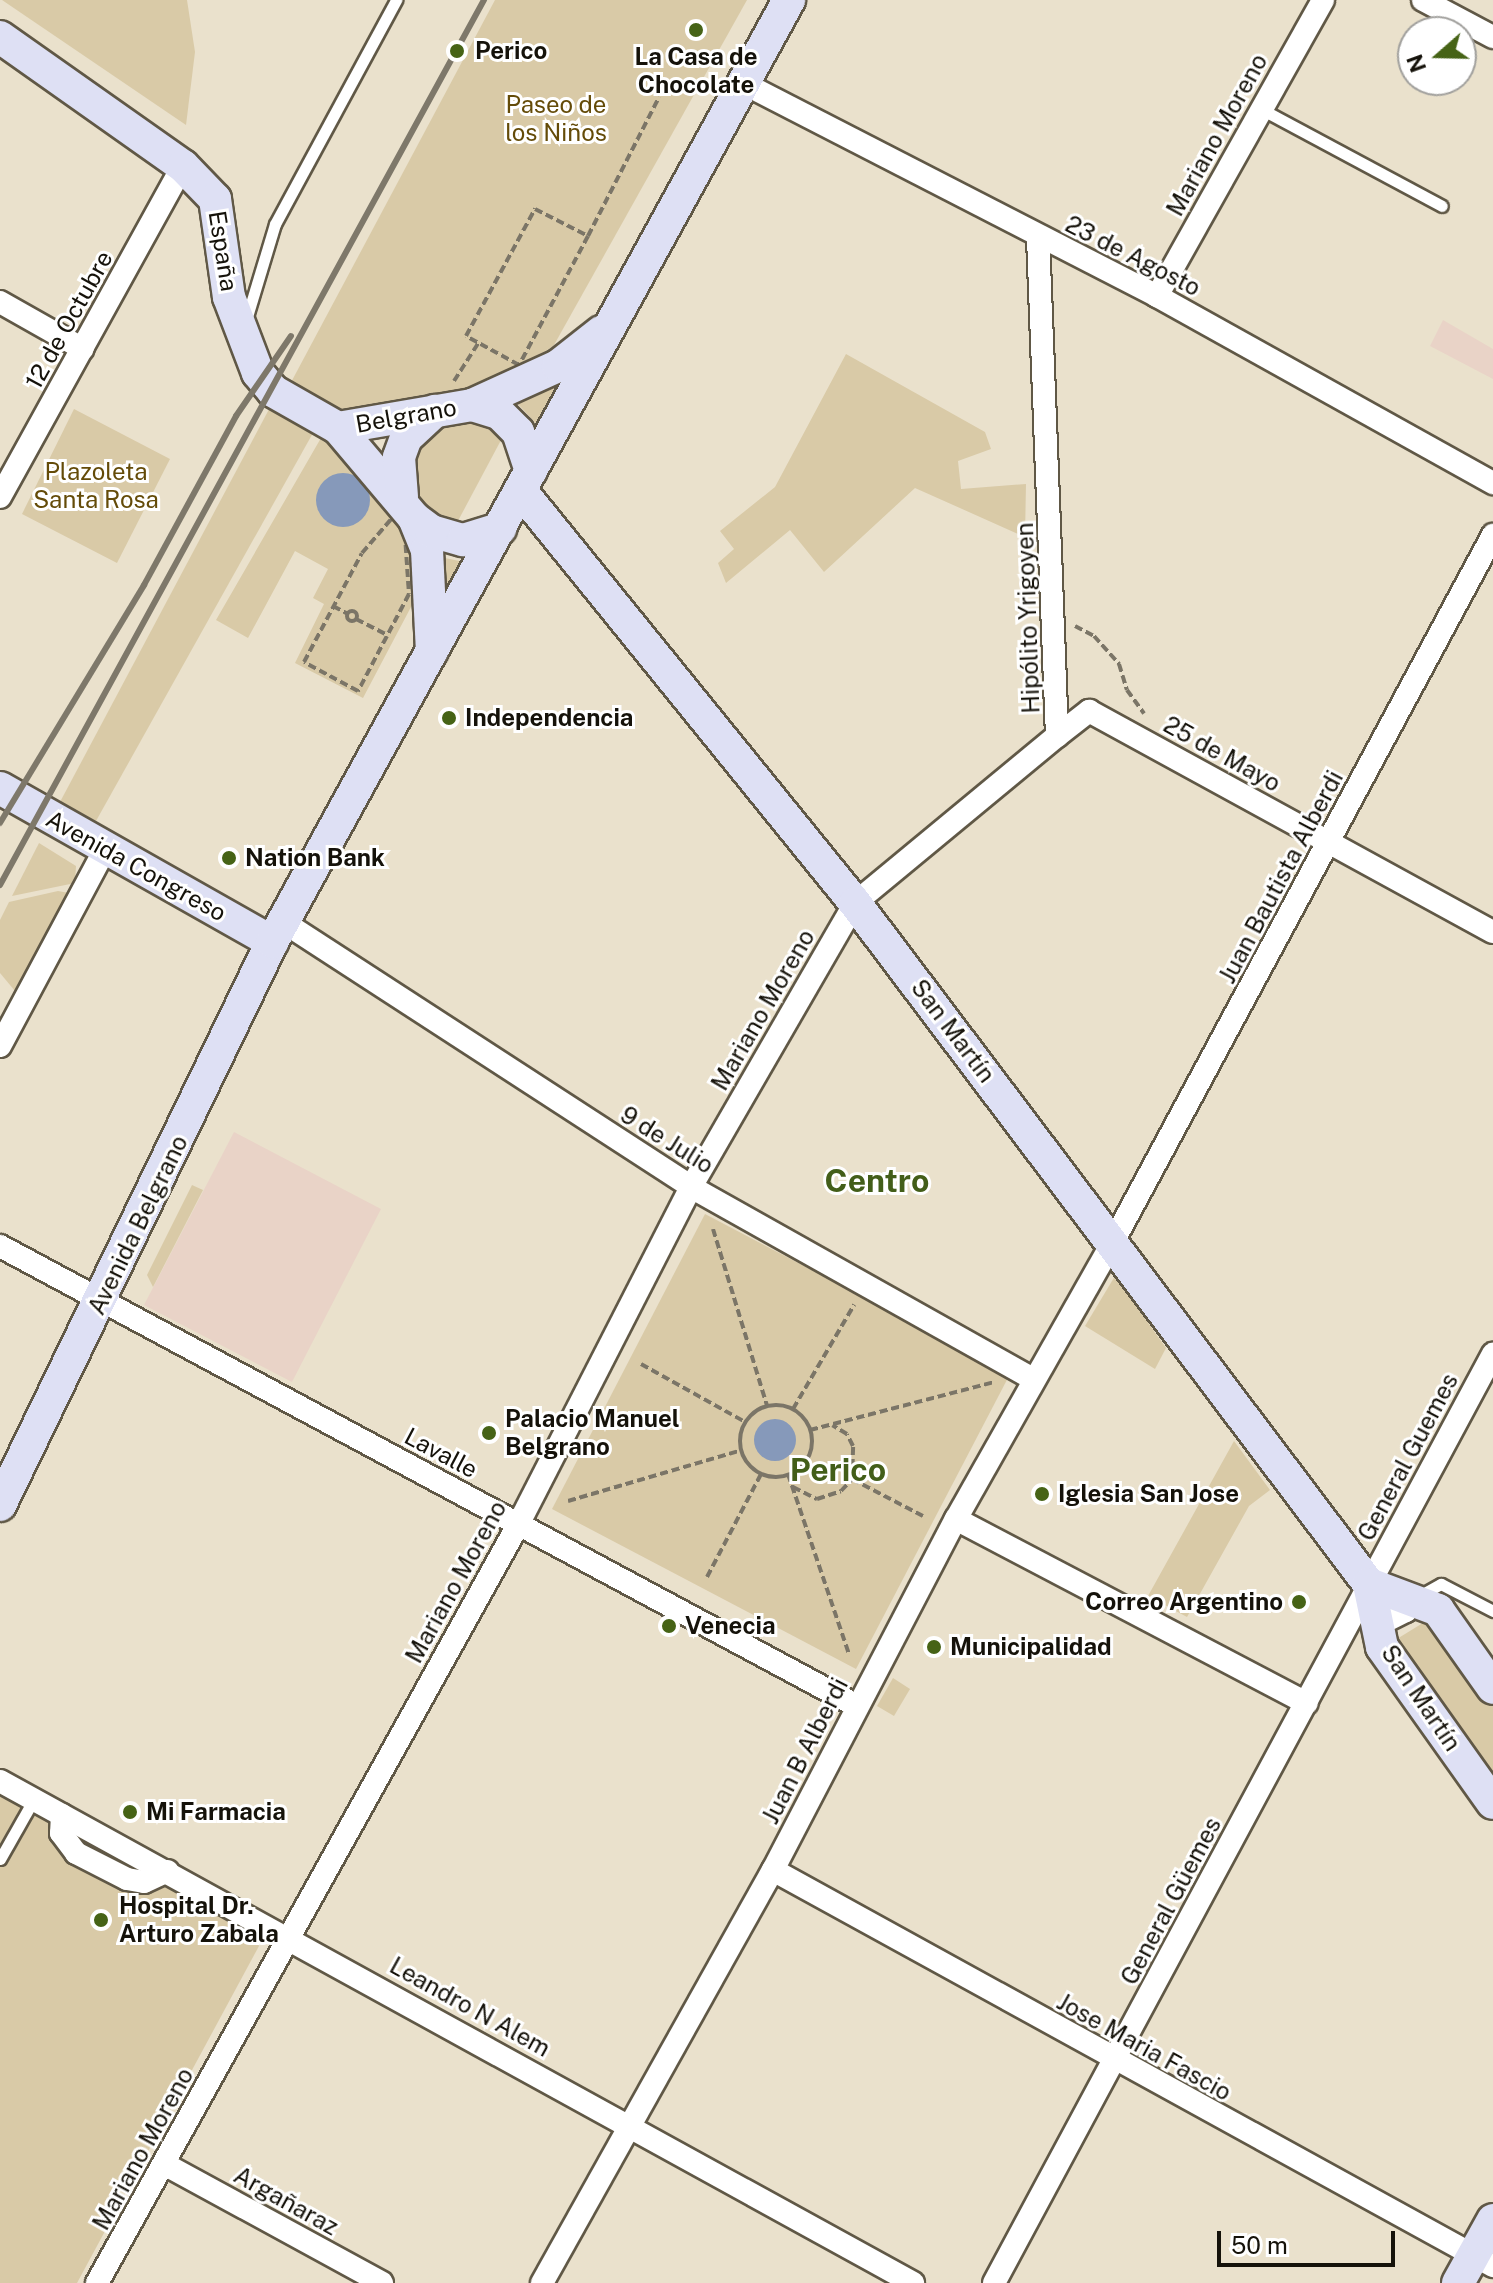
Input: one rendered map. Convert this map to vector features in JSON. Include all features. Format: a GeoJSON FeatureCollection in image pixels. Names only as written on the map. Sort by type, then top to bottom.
{"type":"FeatureCollection","features":[{"type":"Feature","properties":{"kind":"main road","name":"Belgrano"},"geometry":{"type":"LineString","coordinates":[[279,933],[789,0]]}},
{"type":"Feature","properties":{"kind":"main road","name":"España"},"geometry":{"type":"LineString","coordinates":[[0,37],[183,166],[215,199],[229,297],[241,337],[273,391],[338,428]]}},
{"type":"Feature","properties":{"kind":"main road","name":"Belgrano"},"geometry":{"type":"LineString","coordinates":[[432,654],[428,564],[408,508],[338,428],[451,403],[558,366],[612,322]]}},
{"type":"Feature","properties":{"kind":"main road"},"geometry":{"type":"LineString","coordinates":[[500,529],[463,540],[431,531],[408,508],[399,457],[406,438],[451,403],[499,413],[518,432],[526,481]]}},
{"type":"Feature","properties":{"kind":"main road","name":"San Martín"},"geometry":{"type":"LineString","coordinates":[[526,481],[855,903],[1369,1584],[1380,1624],[1382,1647],[1493,1803]]}},
{"type":"Feature","properties":{"kind":"main road","name":"Avenida Congreso"},"geometry":{"type":"LineString","coordinates":[[0,788],[104,851],[279,933]]}},
{"type":"Feature","properties":{"kind":"main road","name":"Avenida Belgrano"},"geometry":{"type":"LineString","coordinates":[[0,1505],[279,933]]}},
{"type":"Feature","properties":{"kind":"main road"},"geometry":{"type":"LineString","coordinates":[[1369,1584],[1438,1610],[1493,1688]]}},
{"type":"Feature","properties":{"kind":"main road"},"geometry":{"type":"LineString","coordinates":[[1475,2268],[1493,2220]]}},
{"type":"Feature","properties":{"kind":"street","name":"Mariano Moreno"},"geometry":{"type":"LineString","coordinates":[[1157,296],[1323,0]]}},
{"type":"Feature","properties":{"kind":"street"},"geometry":{"type":"LineString","coordinates":[[1423,0],[1493,37]]}},
{"type":"Feature","properties":{"kind":"street","name":"23 de Agosto"},"geometry":{"type":"LineString","coordinates":[[745,84],[1157,296],[1493,483]]}},
{"type":"Feature","properties":{"kind":"street","name":"12 de Octubre"},"geometry":{"type":"LineString","coordinates":[[0,497],[183,166]]}},
{"type":"Feature","properties":{"kind":"street","name":"Hipólito Yrigoyen"},"geometry":{"type":"LineString","coordinates":[[855,903],[1057,736],[1058,697],[1038,236]]}},
{"type":"Feature","properties":{"kind":"street"},"geometry":{"type":"LineString","coordinates":[[0,302],[83,349]]}},
{"type":"Feature","properties":{"kind":"street","name":"Juan Bautista Alberdi"},"geometry":{"type":"LineString","coordinates":[[1113,1242],[1493,535]]}},
{"type":"Feature","properties":{"kind":"street","name":"25 de Mayo"},"geometry":{"type":"LineString","coordinates":[[1058,697],[1089,711],[1493,932]]}},
{"type":"Feature","properties":{"kind":"street"},"geometry":{"type":"LineString","coordinates":[[1057,736],[1089,711]]}},
{"type":"Feature","properties":{"kind":"street"},"geometry":{"type":"LineString","coordinates":[[0,1046],[104,851]]}},
{"type":"Feature","properties":{"kind":"street","name":"Mariano Moreno"},"geometry":{"type":"LineString","coordinates":[[97,2283],[166,2165],[518,1525],[691,1187],[855,903]]}},
{"type":"Feature","properties":{"kind":"street","name":"9 de Julio"},"geometry":{"type":"LineString","coordinates":[[279,933],[691,1187],[1033,1379]]}},
{"type":"Feature","properties":{"kind":"street","name":"Juan B Alberdi"},"geometry":{"type":"LineString","coordinates":[[542,2283],[773,1870],[956,1519],[1113,1242]]}},
{"type":"Feature","properties":{"kind":"street","name":"Lavalle"},"geometry":{"type":"LineString","coordinates":[[0,1246],[857,1706]]}},
{"type":"Feature","properties":{"kind":"street","name":"General Guemes"},"geometry":{"type":"LineString","coordinates":[[1369,1584],[1490,1366]]}},
{"type":"Feature","properties":{"kind":"street"},"geometry":{"type":"LineString","coordinates":[[956,1519],[1307,1703]]}},
{"type":"Feature","properties":{"kind":"street","name":"General Güemes"},"geometry":{"type":"LineString","coordinates":[[994,2283],[1369,1584]]}},
{"type":"Feature","properties":{"kind":"street"},"geometry":{"type":"LineString","coordinates":[[1380,1624],[1406,1611],[1411,1601]]}},
{"type":"Feature","properties":{"kind":"street","name":"Leandro N Alem"},"geometry":{"type":"LineString","coordinates":[[0,1781],[290,1937],[913,2283]]}},
{"type":"Feature","properties":{"kind":"street","name":"Jose Maria Fascio"},"geometry":{"type":"LineString","coordinates":[[773,1870],[1115,2061],[1475,2268]]}},
{"type":"Feature","properties":{"kind":"street","name":"Argañaraz"},"geometry":{"type":"LineString","coordinates":[[166,2165],[382,2283]]}},
{"type":"Feature","properties":{"kind":"lane"},"geometry":{"type":"LineString","coordinates":[[241,337],[275,224],[396,0]]}},
{"type":"Feature","properties":{"kind":"lane"},"geometry":{"type":"LineString","coordinates":[[1261,109],[1442,206]]}},
{"type":"Feature","properties":{"kind":"lane"},"geometry":{"type":"LineString","coordinates":[[1411,1601],[1441,1584],[1493,1611]]}},
{"type":"Feature","properties":{"kind":"lane"},"geometry":{"type":"LineString","coordinates":[[0,1859],[34,1799]]}},
{"type":"Feature","properties":{"kind":"path"},"geometry":{"type":"LineString","coordinates":[[588,236],[535,209],[466,336],[519,365],[588,236],[659,97]]}},
{"type":"Feature","properties":{"kind":"path"},"geometry":{"type":"LineString","coordinates":[[451,403],[479,342]]}},
{"type":"Feature","properties":{"kind":"path"},"geometry":{"type":"LineString","coordinates":[[393,517],[404,521],[409,594],[388,635],[358,691],[304,662],[362,553],[393,517]]}},
{"type":"Feature","properties":{"kind":"path"},"geometry":{"type":"LineString","coordinates":[[333,606],[348,614],[354,612],[356,619],[388,635]]}},
{"type":"Feature","properties":{"kind":"path"},"geometry":{"type":"LineString","coordinates":[[1068,622],[1094,636],[1119,664],[1127,690],[1150,721]]}},
{"type":"Feature","properties":{"kind":"path"},"geometry":{"type":"LineString","coordinates":[[713,1229],[767,1406]]}},
{"type":"Feature","properties":{"kind":"path"},"geometry":{"type":"LineString","coordinates":[[793,1409],[854,1305]]}},
{"type":"Feature","properties":{"kind":"path"},"geometry":{"type":"LineString","coordinates":[[641,1364],[745,1422]]}},
{"type":"Feature","properties":{"kind":"path"},"geometry":{"type":"LineString","coordinates":[[810,1430],[994,1382]]}},
{"type":"Feature","properties":{"kind":"path"},"geometry":{"type":"LineString","coordinates":[[767,1406],[793,1409],[810,1430],[806,1461],[788,1474],[761,1474],[742,1450],[745,1422],[767,1406]]}},
{"type":"Feature","properties":{"kind":"path"},"geometry":{"type":"LineString","coordinates":[[791,1485],[817,1499],[841,1491],[852,1479],[853,1446],[840,1427],[829,1425]]}},
{"type":"Feature","properties":{"kind":"path"},"geometry":{"type":"LineString","coordinates":[[568,1501],[742,1450]]}},
{"type":"Feature","properties":{"kind":"path"},"geometry":{"type":"LineString","coordinates":[[707,1577],[761,1474]]}},
{"type":"Feature","properties":{"kind":"path"},"geometry":{"type":"LineString","coordinates":[[788,1474],[849,1654]]}},
{"type":"Feature","properties":{"kind":"path"},"geometry":{"type":"LineString","coordinates":[[852,1479],[923,1516]]}},
{"type":"Feature","properties":{"kind":"shaded area"},"geometry":{"type":"Polygon","coordinates":[[[1443,320],[1493,349],[1493,379],[1430,346],[1443,320]]]}},
{"type":"Feature","properties":{"kind":"shaded area"},"geometry":{"type":"Polygon","coordinates":[[[234,1132],[381,1209],[292,1382],[144,1305],[234,1132]]]}},
{"type":"Feature","properties":{"kind":"green space"},"geometry":{"type":"Polygon","coordinates":[[[2,0],[187,0],[195,52],[186,125],[2,0]]]}},
{"type":"Feature","properties":{"kind":"green space","name":"Paseo de los Niños"},"geometry":{"type":"Polygon","coordinates":[[[495,0],[747,0],[554,345],[528,365],[469,388],[359,416],[288,388],[495,0]]]}},
{"type":"Feature","properties":{"kind":"green space"},"geometry":{"type":"Polygon","coordinates":[[[846,354],[985,432],[991,449],[958,461],[961,489],[1026,484],[1025,537],[915,488],[824,572],[790,530],[726,583],[718,563],[734,549],[720,531],[775,487],[846,354]]]}},
{"type":"Feature","properties":{"kind":"green space"},"geometry":{"type":"Polygon","coordinates":[[[578,369],[546,434],[516,402],[578,369]]]}},
{"type":"Feature","properties":{"kind":"green space"},"geometry":{"type":"Polygon","coordinates":[[[275,398],[318,424],[96,821],[60,802],[275,398]]]}},
{"type":"Feature","properties":{"kind":"green space","name":"Plazoleta Santa Rosa"},"geometry":{"type":"Polygon","coordinates":[[[74,409],[170,459],[117,563],[22,514],[74,409]]]}},
{"type":"Feature","properties":{"kind":"green space"},"geometry":{"type":"Polygon","coordinates":[[[452,411],[508,427],[451,534],[416,512],[406,451],[452,411]]]}},
{"type":"Feature","properties":{"kind":"green space"},"geometry":{"type":"Polygon","coordinates":[[[325,431],[408,520],[421,588],[363,698],[295,663],[324,604],[313,598],[328,569],[295,551],[248,638],[216,620],[325,431]]]}},
{"type":"Feature","properties":{"kind":"green space"},"geometry":{"type":"Polygon","coordinates":[[[440,557],[474,564],[445,610],[440,557]]]}},
{"type":"Feature","properties":{"kind":"green space"},"geometry":{"type":"Polygon","coordinates":[[[39,843],[76,866],[75,883],[12,896],[39,843]]]}},
{"type":"Feature","properties":{"kind":"green space"},"geometry":{"type":"Polygon","coordinates":[[[58,891],[69,893],[15,991],[0,973],[0,920],[9,902],[58,891]]]}},
{"type":"Feature","properties":{"kind":"green space"},"geometry":{"type":"Polygon","coordinates":[[[192,1185],[203,1190],[153,1287],[147,1275],[192,1185]]]}},
{"type":"Feature","properties":{"kind":"green space"},"geometry":{"type":"Polygon","coordinates":[[[705,1214],[1010,1374],[856,1669],[552,1509],[705,1214]]]}},
{"type":"Feature","properties":{"kind":"green space"},"geometry":{"type":"Polygon","coordinates":[[[1115,1276],[1166,1348],[1155,1369],[1085,1326],[1115,1276]]]}},
{"type":"Feature","properties":{"kind":"green space"},"geometry":{"type":"Polygon","coordinates":[[[1234,1441],[1270,1490],[1249,1506],[1187,1617],[1148,1596],[1234,1441]]]}},
{"type":"Feature","properties":{"kind":"green space"},"geometry":{"type":"Polygon","coordinates":[[[1431,1618],[1493,1705],[1493,1787],[1392,1642],[1431,1618]]]}},
{"type":"Feature","properties":{"kind":"green space"},"geometry":{"type":"Polygon","coordinates":[[[893,1678],[910,1689],[894,1716],[877,1706],[893,1678]]]}},
{"type":"Feature","properties":{"kind":"green space"},"geometry":{"type":"Polygon","coordinates":[[[0,1793],[249,1925],[259,1946],[77,2283],[0,2283],[0,1793]]]}},
{"type":"Feature","properties":{"kind":"water"},"geometry":{"type":"Polygon","coordinates":[[[343,473],[362,481],[370,500],[362,519],[343,527],[324,519],[316,500],[324,481],[343,473]]]}},
{"type":"Feature","properties":{"kind":"water"},"geometry":{"type":"Polygon","coordinates":[[[775,1419],[790,1425],[796,1440],[790,1455],[775,1461],[760,1455],[754,1440],[760,1425],[775,1419]]]}},
{"type":"Feature","properties":{"kind":"railway"},"geometry":{"type":"LineString","coordinates":[[0,885],[484,0]]}},
{"type":"Feature","properties":{"kind":"railway"},"geometry":{"type":"LineString","coordinates":[[0,823],[144,585],[236,416],[291,336]]}},
{"type":"Feature","properties":{"kind":"place","name":"La Casa de Chocolate"},"geometry":{"type":"Point","coordinates":[696,30]}},
{"type":"Feature","properties":{"kind":"place","name":"Perico"},"geometry":{"type":"Point","coordinates":[457,51]}},
{"type":"Feature","properties":{"kind":"place","name":"Independencia"},"geometry":{"type":"Point","coordinates":[449,718]}},
{"type":"Feature","properties":{"kind":"place","name":"Nation Bank"},"geometry":{"type":"Point","coordinates":[229,858]}},
{"type":"Feature","properties":{"kind":"place","name":"Palacio Manuel Belgrano"},"geometry":{"type":"Point","coordinates":[489,1433]}},
{"type":"Feature","properties":{"kind":"place","name":"Iglesia San Jose"},"geometry":{"type":"Point","coordinates":[1042,1494]}},
{"type":"Feature","properties":{"kind":"place","name":"Correo Argentino"},"geometry":{"type":"Point","coordinates":[1299,1602]}},
{"type":"Feature","properties":{"kind":"place","name":"Venecia"},"geometry":{"type":"Point","coordinates":[669,1626]}},
{"type":"Feature","properties":{"kind":"place","name":"Municipalidad"},"geometry":{"type":"Point","coordinates":[934,1647]}},
{"type":"Feature","properties":{"kind":"place","name":"Mi Farmacia"},"geometry":{"type":"Point","coordinates":[130,1812]}},
{"type":"Feature","properties":{"kind":"place","name":"Hospital Dr. Arturo Zabala"},"geometry":{"type":"Point","coordinates":[101,1920]}},
{"type":"Feature","properties":{"kind":"district","name":"Centro"},"geometry":{"type":"Point","coordinates":[877,1181]}},
{"type":"Feature","properties":{"kind":"district","name":"Perico"},"geometry":{"type":"Point","coordinates":[838,1470]}}]}
